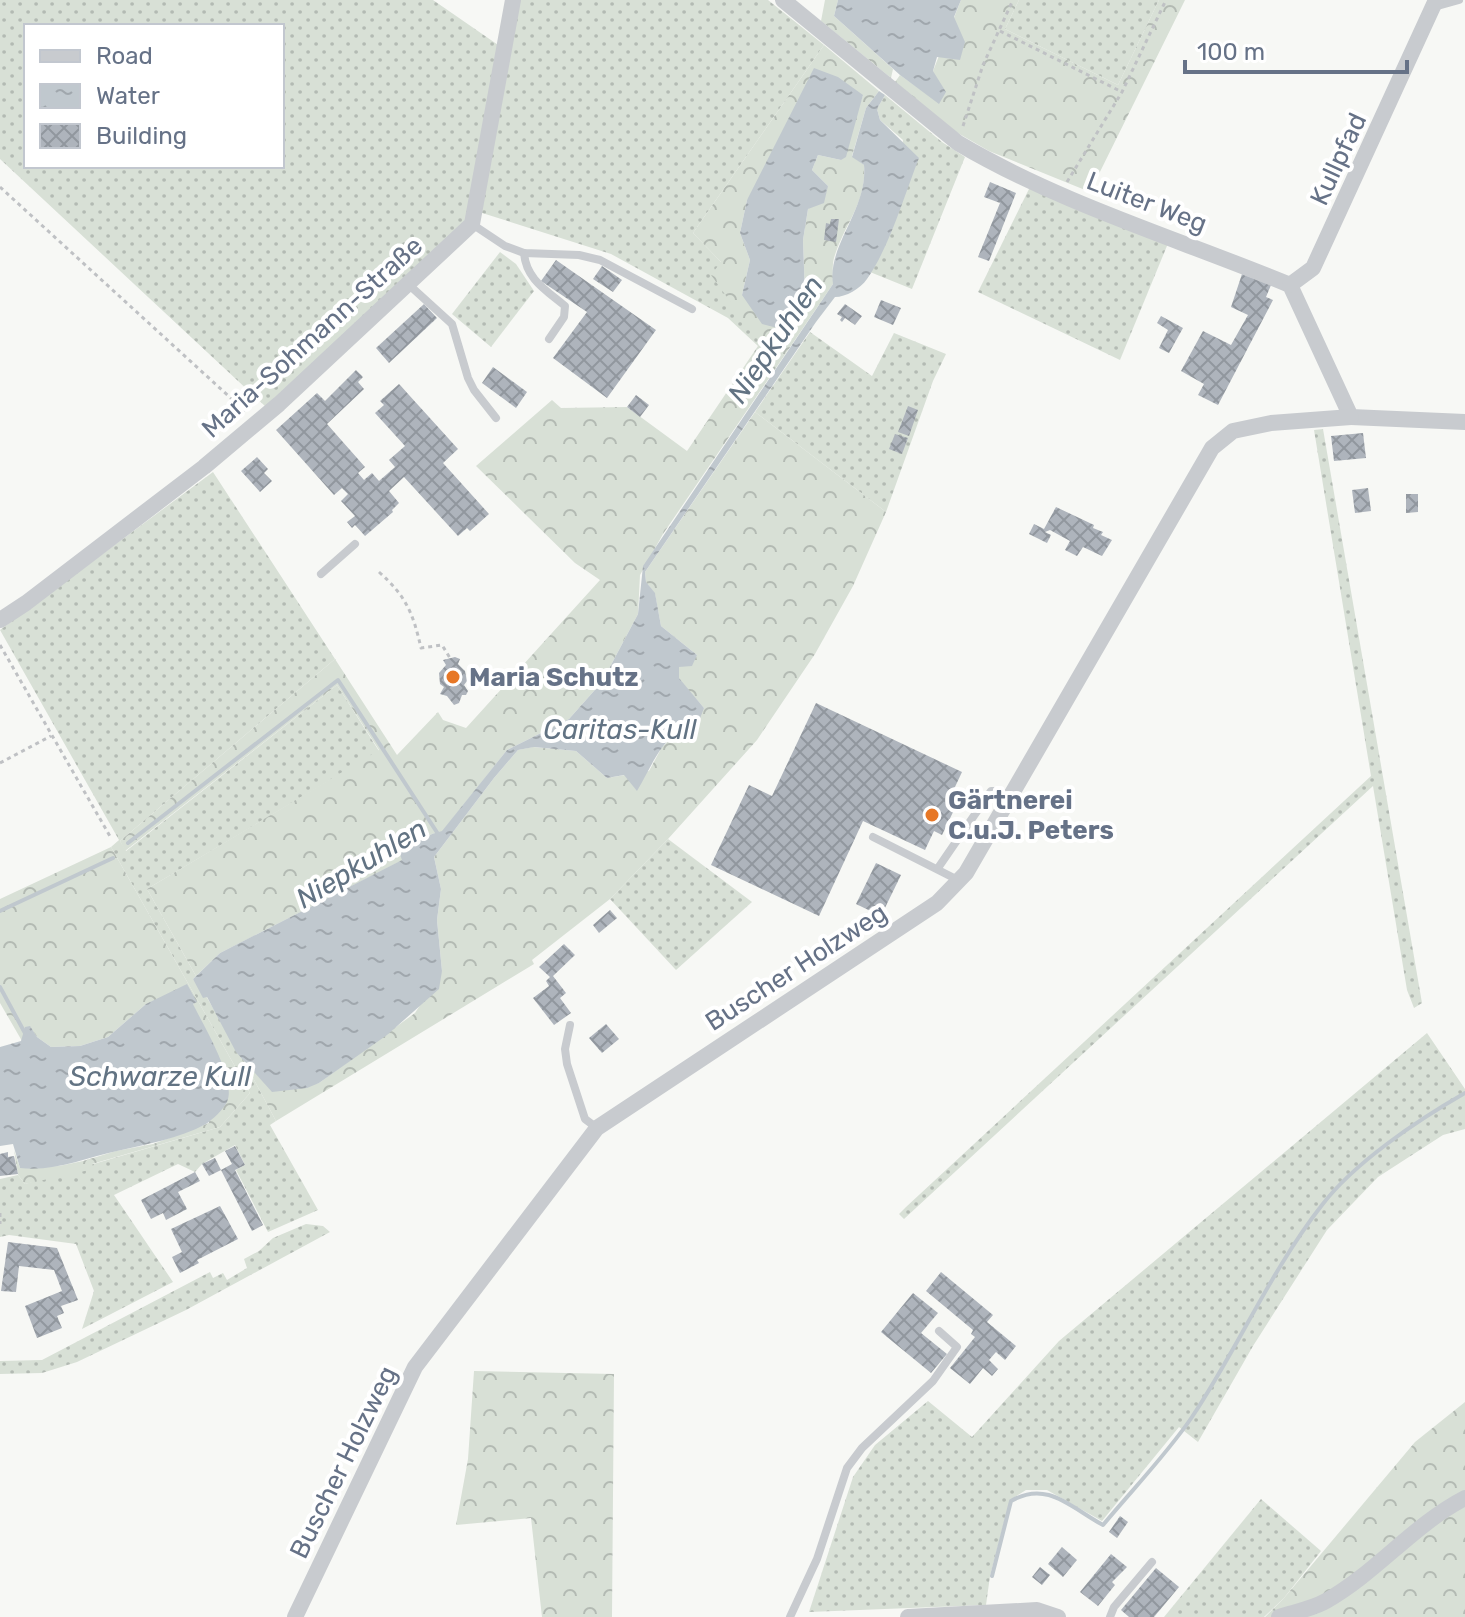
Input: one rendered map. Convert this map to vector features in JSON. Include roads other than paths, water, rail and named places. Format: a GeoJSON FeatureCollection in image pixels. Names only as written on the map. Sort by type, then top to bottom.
{"type":"FeatureCollection","features":[{"type":"Feature","properties":{"kind":"street"},"geometry":{"type":"LineString","coordinates":[[472,224],[513,0]]}},
{"type":"Feature","properties":{"kind":"street","name":"Luiter Weg"},"geometry":{"type":"LineString","coordinates":[[783,0],[958,143],[986,159],[1060,194],[1290,285]]}},
{"type":"Feature","properties":{"kind":"street","name":"Kullpfad"},"geometry":{"type":"LineString","coordinates":[[1290,285],[1313,268],[1435,4]]}},
{"type":"Feature","properties":{"kind":"street","name":"Maria-Sohmann-Straße"},"geometry":{"type":"LineString","coordinates":[[0,620],[204,467],[257,423],[472,224]]}},
{"type":"Feature","properties":{"kind":"street"},"geometry":{"type":"LineString","coordinates":[[1290,285],[1351,417],[1465,422]]}},
{"type":"Feature","properties":{"kind":"street","name":"Buscher Holzweg"},"geometry":{"type":"LineString","coordinates":[[295,1617],[415,1367],[597,1128],[937,903],[966,873],[1212,448],[1233,431],[1246,428],[1351,417]]}},
{"type":"Feature","properties":{"kind":"street"},"geometry":{"type":"LineString","coordinates":[[1279,1617],[1322,1603],[1356,1582],[1439,1511],[1465,1498]]}},
{"type":"Feature","properties":{"kind":"street"},"geometry":{"type":"LineString","coordinates":[[908,1617],[1037,1610],[1058,1617]]}},
{"type":"Feature","properties":{"kind":"lane"},"geometry":{"type":"LineString","coordinates":[[1435,4],[1459,0]]}},
{"type":"Feature","properties":{"kind":"lane"},"geometry":{"type":"LineString","coordinates":[[472,224],[505,246],[524,253],[579,255],[600,260],[626,271],[692,309]]}},
{"type":"Feature","properties":{"kind":"lane"},"geometry":{"type":"LineString","coordinates":[[524,253],[532,279],[565,306],[564,317],[549,339]]}},
{"type":"Feature","properties":{"kind":"lane"},"geometry":{"type":"LineString","coordinates":[[408,284],[452,324],[474,390],[496,418]]}},
{"type":"Feature","properties":{"kind":"lane"},"geometry":{"type":"LineString","coordinates":[[321,574],[355,544]]}},
{"type":"Feature","properties":{"kind":"lane"},"geometry":{"type":"LineString","coordinates":[[938,868],[991,791],[1000,791],[1011,797]]}},
{"type":"Feature","properties":{"kind":"lane"},"geometry":{"type":"LineString","coordinates":[[873,837],[959,880]]}},
{"type":"Feature","properties":{"kind":"lane"},"geometry":{"type":"LineString","coordinates":[[570,1025],[565,1049],[567,1064],[585,1119],[597,1128]]}},
{"type":"Feature","properties":{"kind":"lane"},"geometry":{"type":"LineString","coordinates":[[790,1617],[813,1571],[847,1468],[862,1448],[933,1381],[957,1347],[939,1331]]}},
{"type":"Feature","properties":{"kind":"lane"},"geometry":{"type":"LineString","coordinates":[[1110,1617],[1114,1607],[1152,1562]]}},
{"type":"Feature","properties":{"kind":"water"},"geometry":{"type":"Polygon","coordinates":[[[838,0],[961,0],[954,17],[965,42],[960,60],[937,57],[933,71],[946,92],[939,104],[900,75],[834,16],[838,0]]]}},
{"type":"Feature","properties":{"kind":"water"},"geometry":{"type":"Polygon","coordinates":[[[814,68],[838,77],[863,95],[846,157],[841,160],[818,155],[812,170],[828,186],[824,203],[808,209],[803,240],[805,295],[785,330],[762,324],[742,295],[750,260],[740,233],[747,200],[814,68]]]}},
{"type":"Feature","properties":{"kind":"water","name":"Caritas-Kull"},"geometry":{"type":"Polygon","coordinates":[[[879,91],[885,95],[877,109],[880,120],[919,158],[883,252],[864,283],[848,294],[835,297],[816,322],[645,572],[646,582],[655,593],[661,626],[697,655],[692,666],[679,667],[679,678],[704,708],[699,721],[668,741],[637,791],[624,775],[607,778],[576,751],[534,747],[518,750],[434,857],[441,889],[437,920],[442,971],[439,989],[387,1035],[319,1083],[307,1088],[272,1092],[236,1052],[207,997],[203,998],[193,979],[220,953],[402,860],[399,852],[442,831],[507,750],[569,719],[602,682],[638,614],[643,566],[833,284],[836,255],[864,181],[864,165],[852,157],[866,108],[879,91]]]}},
{"type":"Feature","properties":{"kind":"water","name":"Schwarze Kull"},"geometry":{"type":"Polygon","coordinates":[[[187,984],[227,1080],[229,1092],[221,1111],[206,1124],[184,1134],[57,1166],[20,1168],[13,1144],[0,1146],[0,1047],[21,1041],[25,1027],[30,1026],[37,1037],[51,1047],[80,1046],[108,1037],[146,1004],[187,984]]]}},
{"type":"Feature","properties":{"kind":"waterway","name":"Niepkuhlen"},"geometry":{"type":"LineString","coordinates":[[128,843],[338,680],[440,837]]}},
{"type":"Feature","properties":{"kind":"waterway"},"geometry":{"type":"LineString","coordinates":[[0,911],[113,858]]}},
{"type":"Feature","properties":{"kind":"waterway"},"geometry":{"type":"LineString","coordinates":[[0,987],[26,1035]]}},
{"type":"Feature","properties":{"kind":"waterway"},"geometry":{"type":"LineString","coordinates":[[992,1576],[1011,1501],[1024,1495],[1036,1493],[1058,1498],[1103,1525],[1192,1417],[1271,1282],[1322,1205],[1369,1158],[1465,1093]]}},
{"type":"Feature","properties":{"kind":"place","name":"Maria Schutz"},"geometry":{"type":"Point","coordinates":[453,677]}},
{"type":"Feature","properties":{"kind":"place","name":"Gärtnerei C.u.J. Peters"},"geometry":{"type":"Point","coordinates":[932,815]}}]}
